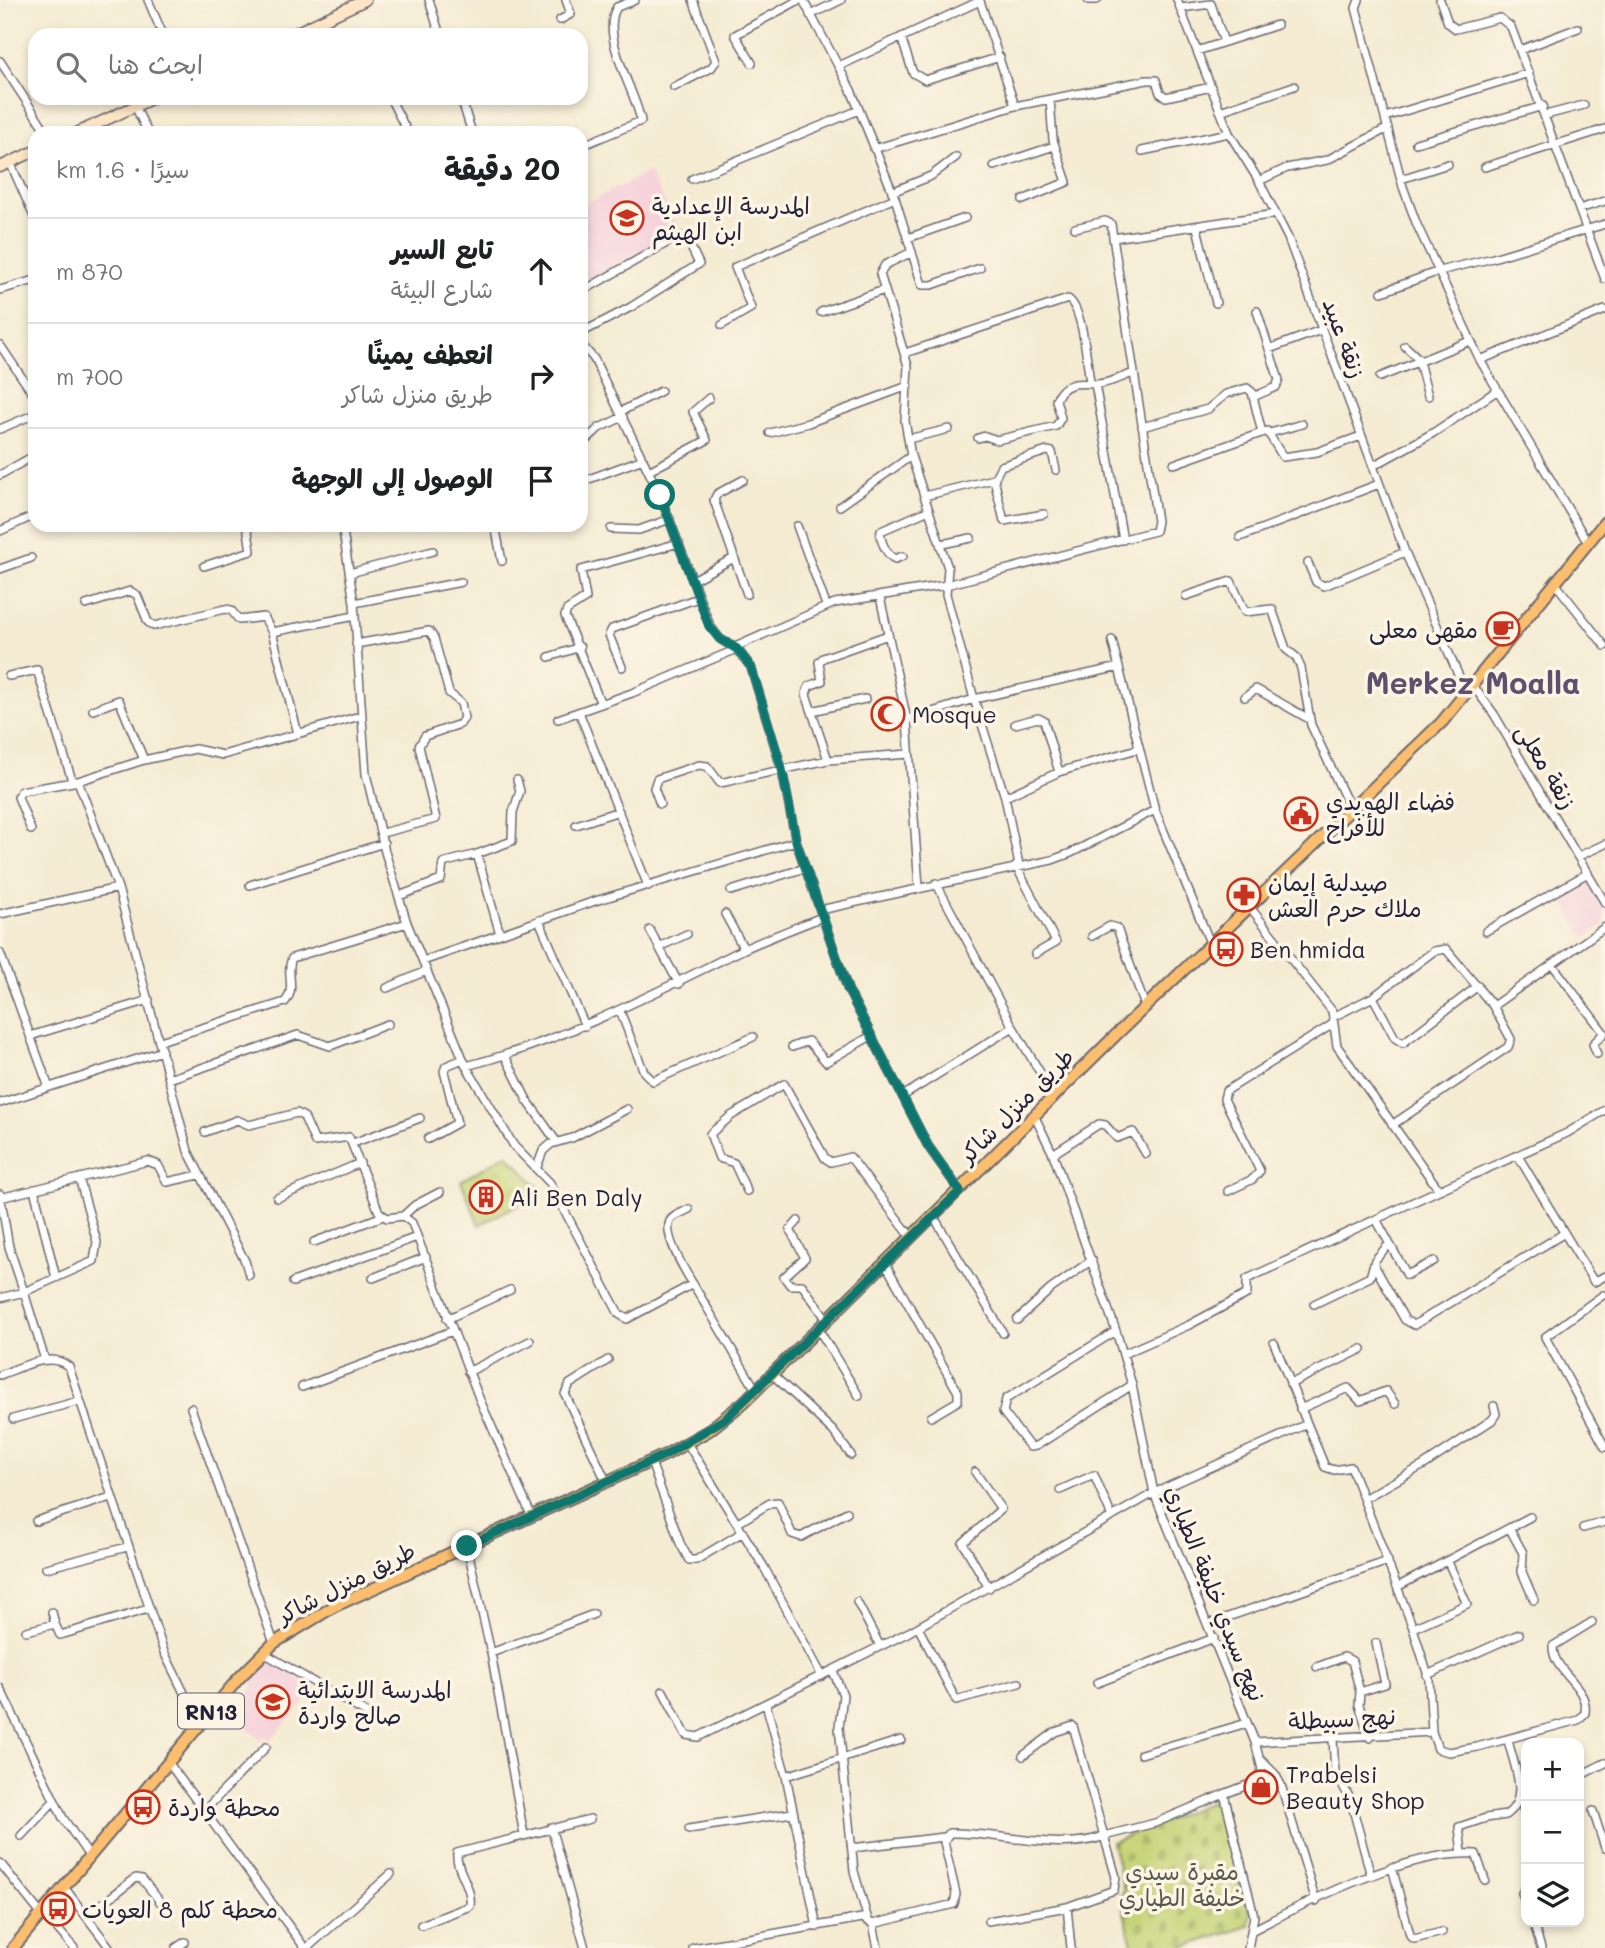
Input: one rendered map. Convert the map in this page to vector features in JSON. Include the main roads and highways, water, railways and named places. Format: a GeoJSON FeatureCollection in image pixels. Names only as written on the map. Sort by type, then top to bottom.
{"type":"FeatureCollection","features":[{"type":"Feature","properties":{"kind":"main road"},"geometry":{"type":"LineString","coordinates":[[306,28],[365,0]]}},
{"type":"Feature","properties":{"kind":"main road"},"geometry":{"type":"LineString","coordinates":[[92,126],[137,105]]}},
{"type":"Feature","properties":{"kind":"main road"},"geometry":{"type":"LineString","coordinates":[[0,167],[28,155]]}},
{"type":"Feature","properties":{"kind":"main road","name":"طريق منزل شاكر"},"geometry":{"type":"LineString","coordinates":[[13,1948],[168,1762],[274,1643],[333,1607],[533,1518],[687,1443],[726,1418],[773,1376],[1145,1006],[1351,810],[1471,691],[1605,522]]}},
{"type":"Feature","properties":{"kind":"place","name":"المدرسة الإعدادية ابن الهيثم"},"geometry":{"type":"Point","coordinates":[627,218]}},
{"type":"Feature","properties":{"kind":"place","name":"مقهى معلى"},"geometry":{"type":"Point","coordinates":[1503,629]}},
{"type":"Feature","properties":{"kind":"place","name":"Mosque"},"geometry":{"type":"Point","coordinates":[888,714]}},
{"type":"Feature","properties":{"kind":"place","name":"فضاء الهويدي للأفراح"},"geometry":{"type":"Point","coordinates":[1301,814]}},
{"type":"Feature","properties":{"kind":"place","name":"صيدلية إيمان ملاك حرم العش"},"geometry":{"type":"Point","coordinates":[1244,895]}},
{"type":"Feature","properties":{"kind":"place","name":"Ben hmida"},"geometry":{"type":"Point","coordinates":[1226,949]}},
{"type":"Feature","properties":{"kind":"place","name":"Ali Ben Daly"},"geometry":{"type":"Point","coordinates":[486,1197]}},
{"type":"Feature","properties":{"kind":"place","name":"المدرسة الابتدائية صالح واردة"},"geometry":{"type":"Point","coordinates":[273,1702]}},
{"type":"Feature","properties":{"kind":"place","name":"Trabelsi Beauty Shop"},"geometry":{"type":"Point","coordinates":[1261,1787]}},
{"type":"Feature","properties":{"kind":"place","name":"محطة واردة"},"geometry":{"type":"Point","coordinates":[143,1807]}},
{"type":"Feature","properties":{"kind":"place","name":"محطة كلم 8 العويات"},"geometry":{"type":"Point","coordinates":[58,1909]}},
{"type":"Feature","properties":{"kind":"district","name":"Merkez Moalla"},"geometry":{"type":"Point","coordinates":[1473,682]}},
{"type":"Feature","properties":{"kind":"park label","name":"مقبرة سيدي خليفة الطياري"},"geometry":{"type":"Point","coordinates":[1182,1884]}}]}
